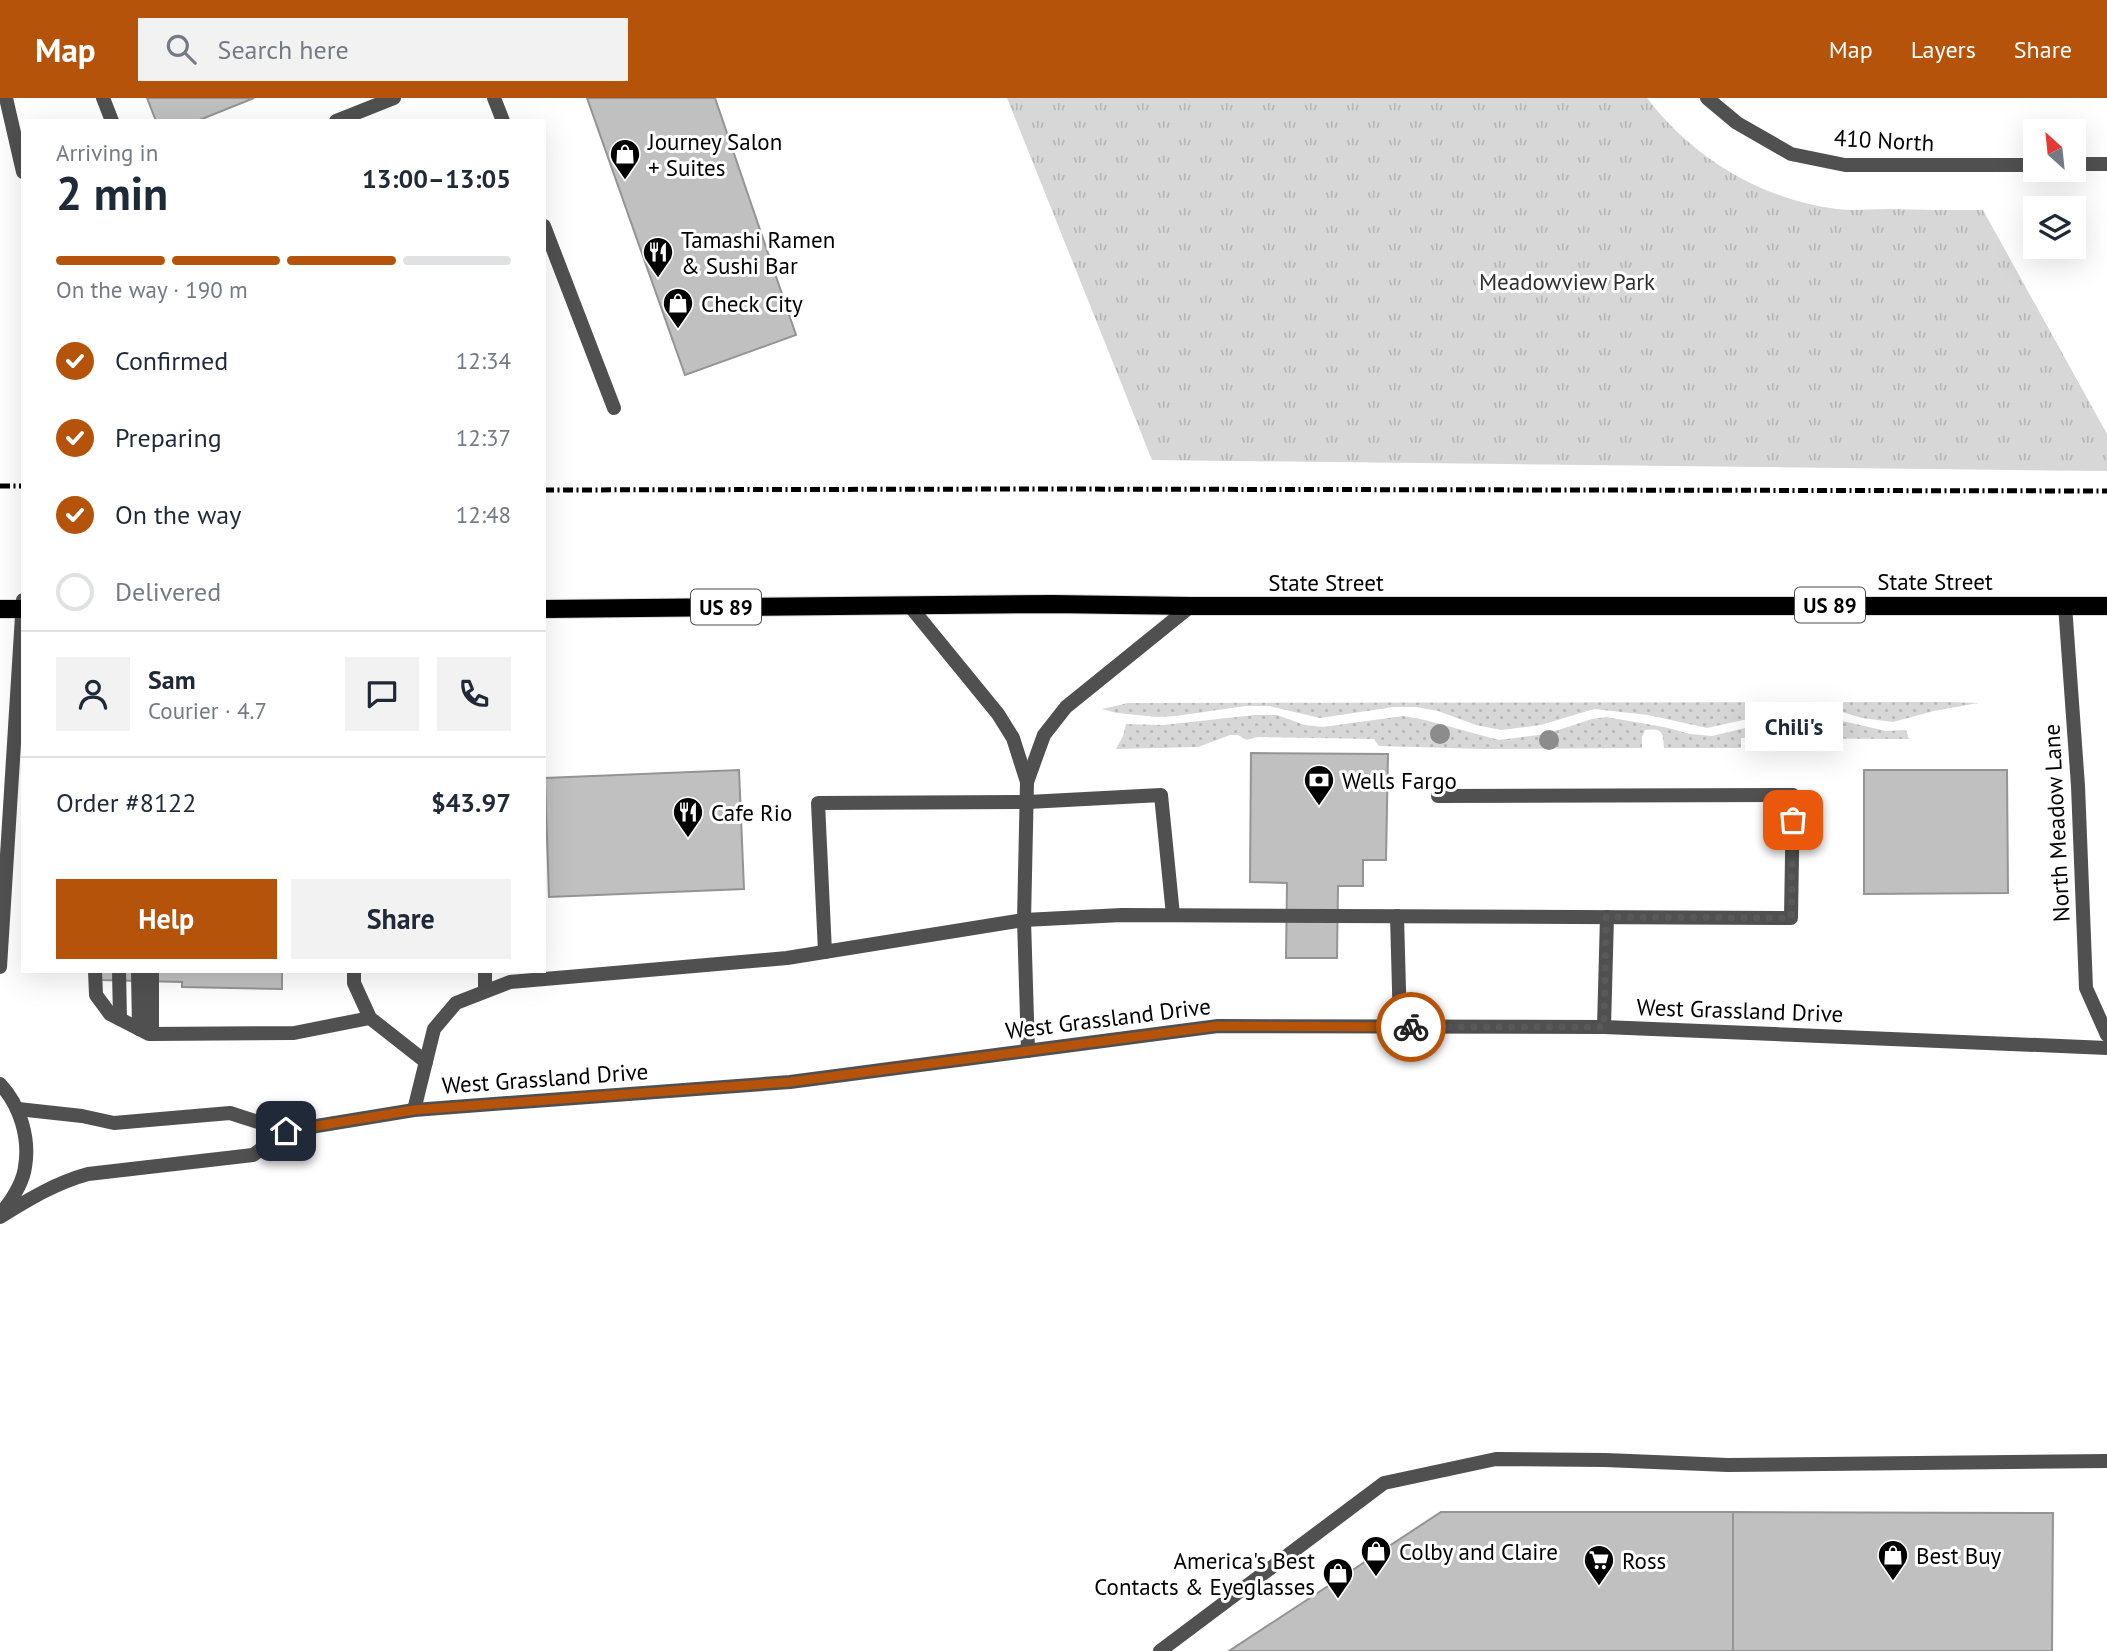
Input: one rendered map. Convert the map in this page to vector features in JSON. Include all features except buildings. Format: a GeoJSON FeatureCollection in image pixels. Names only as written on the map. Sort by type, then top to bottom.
{"type":"FeatureCollection","features":[{"type":"Feature","properties":{"kind":"main road","name":"State Street"},"geometry":{"type":"LineString","coordinates":[[546,609],[908,605],[2107,606]]}},
{"type":"Feature","properties":{"kind":"main road"},"geometry":{"type":"LineString","coordinates":[[0,609],[21,609]]}},
{"type":"Feature","properties":{"kind":"street"},"geometry":{"type":"LineString","coordinates":[[6,98],[21,160]]}},
{"type":"Feature","properties":{"kind":"street"},"geometry":{"type":"LineString","coordinates":[[103,98],[112,119]]}},
{"type":"Feature","properties":{"kind":"street"},"geometry":{"type":"LineString","coordinates":[[340,119],[394,98]]}},
{"type":"Feature","properties":{"kind":"street"},"geometry":{"type":"LineString","coordinates":[[494,98],[502,119]]}},
{"type":"Feature","properties":{"kind":"street","name":"410 North"},"geometry":{"type":"LineString","coordinates":[[1707,98],[1737,123],[1791,154],[1804,157],[1845,165],[2023,165]]}},
{"type":"Feature","properties":{"kind":"street"},"geometry":{"type":"LineString","coordinates":[[2086,164],[2107,164]]}},
{"type":"Feature","properties":{"kind":"street"},"geometry":{"type":"LineString","coordinates":[[546,231],[614,408]]}},
{"type":"Feature","properties":{"kind":"street"},"geometry":{"type":"LineString","coordinates":[[908,605],[998,714],[1013,738],[1027,782],[1024,920],[1028,1051]]}},
{"type":"Feature","properties":{"kind":"street","name":"North Meadow Lane"},"geometry":{"type":"LineString","coordinates":[[2065,605],[2078,786],[2086,988],[2107,1035]]}},
{"type":"Feature","properties":{"kind":"street"},"geometry":{"type":"LineString","coordinates":[[1027,782],[1044,735],[1066,706],[1191,606]]}},
{"type":"Feature","properties":{"kind":"street"},"geometry":{"type":"LineString","coordinates":[[0,967],[21,625]]}},
{"type":"Feature","properties":{"kind":"street"},"geometry":{"type":"LineString","coordinates":[[825,952],[818,803],[1028,802],[1161,795],[1173,915]]}},
{"type":"Feature","properties":{"kind":"street"},"geometry":{"type":"LineString","coordinates":[[414,1110],[434,1029],[456,1003],[510,982],[787,958],[1024,920],[1122,915],[1791,918],[1793,796],[1438,796]]}},
{"type":"Feature","properties":{"kind":"street"},"geometry":{"type":"LineString","coordinates":[[1397,916],[1400,1026]]}},
{"type":"Feature","properties":{"kind":"street"},"geometry":{"type":"LineString","coordinates":[[1604,1027],[1606,917]]}},
{"type":"Feature","properties":{"kind":"street"},"geometry":{"type":"LineString","coordinates":[[95,973],[96,995],[110,1014],[145,1031],[294,1033],[370,1018]]}},
{"type":"Feature","properties":{"kind":"street"},"geometry":{"type":"LineString","coordinates":[[119,973],[120,1019]]}},
{"type":"Feature","properties":{"kind":"street"},"geometry":{"type":"LineString","coordinates":[[138,973],[145,1031]]}},
{"type":"Feature","properties":{"kind":"street"},"geometry":{"type":"LineString","coordinates":[[145,1031],[152,973]]}},
{"type":"Feature","properties":{"kind":"street"},"geometry":{"type":"LineString","coordinates":[[354,973],[354,983],[370,1018],[426,1062]]}},
{"type":"Feature","properties":{"kind":"street"},"geometry":{"type":"LineString","coordinates":[[485,973],[485,991]]}},
{"type":"Feature","properties":{"kind":"street","name":"West Grassland Drive"},"geometry":{"type":"LineString","coordinates":[[0,1216],[71,1178],[253,1155],[286,1131],[414,1110],[790,1082],[1218,1026],[1604,1027],[2107,1048]]}},
{"type":"Feature","properties":{"kind":"street"},"geometry":{"type":"LineString","coordinates":[[0,1084],[18,1109],[26,1137],[25,1167],[15,1195],[0,1216]]}},
{"type":"Feature","properties":{"kind":"street","name":"West Grassland Drive"},"geometry":{"type":"LineString","coordinates":[[18,1109],[82,1116],[114,1123],[230,1113],[286,1131]]}},
{"type":"Feature","properties":{"kind":"street"},"geometry":{"type":"LineString","coordinates":[[1160,1651],[1384,1483],[1496,1459],[1728,1465],[2107,1461]]}},
{"type":"Feature","properties":{"kind":"green space","name":"Meadowview Park"},"geometry":{"type":"Polygon","coordinates":[[[1007,98],[1647,98],[1686,140],[1708,157],[1731,173],[1782,196],[1843,210],[1983,210],[2107,434],[2107,471],[1152,460],[1007,98]]]}},
{"type":"Feature","properties":{"kind":"green space"},"geometry":{"type":"Polygon","coordinates":[[[1128,703],[1978,703],[1893,722],[1807,706],[1707,728],[1648,715],[1594,709],[1541,725],[1501,730],[1416,707],[1394,707],[1320,718],[1269,706],[1246,706],[1157,717],[1102,709],[1128,703]]]}},
{"type":"Feature","properties":{"kind":"green space"},"geometry":{"type":"Polygon","coordinates":[[[1277,715],[1305,725],[1323,727],[1403,716],[1499,740],[1546,734],[1606,717],[1712,736],[1806,716],[1825,717],[1886,731],[1906,730],[1909,739],[1741,738],[1741,748],[1664,748],[1663,738],[1658,730],[1645,730],[1642,748],[1484,749],[1379,746],[1374,739],[1257,737],[1247,740],[1238,735],[1230,735],[1198,747],[1116,749],[1126,724],[1163,725],[1277,715]]]}},
{"type":"Feature","properties":{"kind":"railway"},"geometry":{"type":"LineString","coordinates":[[0,486],[21,486]]}},
{"type":"Feature","properties":{"kind":"railway"},"geometry":{"type":"LineString","coordinates":[[546,490],[2107,491]]}},
{"type":"Feature","properties":{"kind":"way so far"},"geometry":{"type":"LineString","coordinates":[[1411,1027],[1604,1027],[1606,917],[1791,918],[1793,820]]}},
{"type":"Feature","properties":{"kind":"place","name":"Journey Salon + Suites"},"geometry":{"type":"Point","coordinates":[625,181]}},
{"type":"Feature","properties":{"kind":"place","name":"Tamashi Ramen & Sushi Bar"},"geometry":{"type":"Point","coordinates":[658,279]}},
{"type":"Feature","properties":{"kind":"place","name":"Check City"},"geometry":{"type":"Point","coordinates":[678,330]}},
{"type":"Feature","properties":{"kind":"place","name":"Wells Fargo"},"geometry":{"type":"Point","coordinates":[1319,807]}},
{"type":"Feature","properties":{"kind":"place","name":"Chili's"},"geometry":{"type":"Point","coordinates":[1793,820]}},
{"type":"Feature","properties":{"kind":"place","name":"Cafe Rio"},"geometry":{"type":"Point","coordinates":[688,839]}},
{"type":"Feature","properties":{"kind":"place","name":"Colby and Claire"},"geometry":{"type":"Point","coordinates":[1376,1578]}},
{"type":"Feature","properties":{"kind":"place","name":"Best Buy"},"geometry":{"type":"Point","coordinates":[1893,1582]}},
{"type":"Feature","properties":{"kind":"place","name":"Ross"},"geometry":{"type":"Point","coordinates":[1599,1587]}},
{"type":"Feature","properties":{"kind":"place","name":"America's Best Contacts & Eyeglasses"},"geometry":{"type":"Point","coordinates":[1338,1600]}},
{"type":"Feature","properties":{"kind":"route"},"geometry":{"type":"LineString","coordinates":[[286,1131],[414,1110],[790,1082],[1218,1026],[1411,1027]]}}]}
